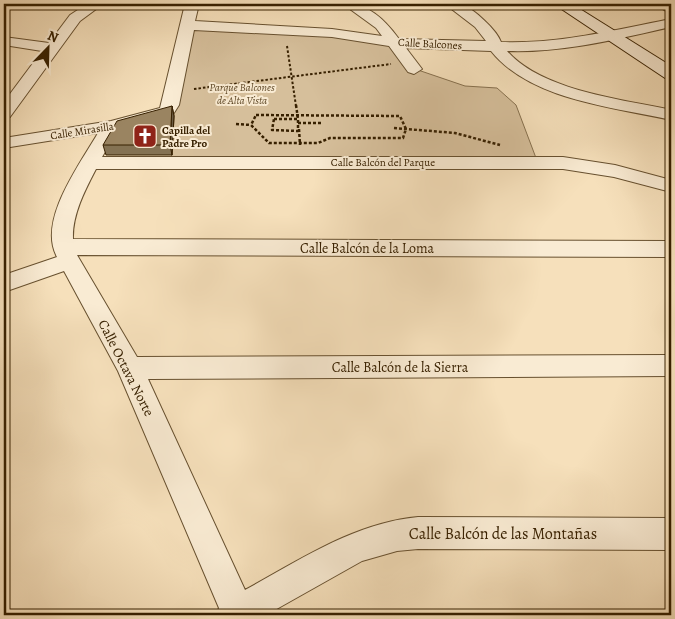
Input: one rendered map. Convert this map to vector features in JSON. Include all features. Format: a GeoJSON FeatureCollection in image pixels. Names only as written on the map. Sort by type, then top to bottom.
{"type":"FeatureCollection","features":[{"type":"Feature","properties":{"kind":"street"},"geometry":{"type":"LineString","coordinates":[[4,113],[75,18],[96,4]]}},
{"type":"Feature","properties":{"kind":"street","name":"Calle Mirasilla"},"geometry":{"type":"LineString","coordinates":[[4,143],[111,126],[161,115],[168,111],[192,4]]}},
{"type":"Feature","properties":{"kind":"street"},"geometry":{"type":"LineString","coordinates":[[350,4],[381,25],[396,42],[414,69]]}},
{"type":"Feature","properties":{"kind":"street"},"geometry":{"type":"LineString","coordinates":[[452,4],[480,24],[492,37],[495,46],[514,66],[546,84],[607,102],[671,115]]}},
{"type":"Feature","properties":{"kind":"street"},"geometry":{"type":"LineString","coordinates":[[562,4],[671,74]]}},
{"type":"Feature","properties":{"kind":"street"},"geometry":{"type":"LineString","coordinates":[[661,4],[671,10]]}},
{"type":"Feature","properties":{"kind":"street","name":"Calle Balcones"},"geometry":{"type":"LineString","coordinates":[[188,25],[332,32],[396,42],[495,46],[559,44],[613,36],[671,23]]}},
{"type":"Feature","properties":{"kind":"street"},"geometry":{"type":"LineString","coordinates":[[4,41],[52,48]]}},
{"type":"Feature","properties":{"kind":"street"},"geometry":{"type":"LineString","coordinates":[[66,254],[61,228],[67,208],[111,126]]}},
{"type":"Feature","properties":{"kind":"street","name":"Calle Balcón del Parque"},"geometry":{"type":"LineString","coordinates":[[92,163],[564,163],[615,171],[671,186]]}},
{"type":"Feature","properties":{"kind":"street","name":"Calle Balcón de la Loma"},"geometry":{"type":"LineString","coordinates":[[4,284],[66,254],[671,248]]}},
{"type":"Feature","properties":{"kind":"street","name":"Calle Octava Norte"},"geometry":{"type":"LineString","coordinates":[[66,254],[130,368],[236,614]]}},
{"type":"Feature","properties":{"kind":"street","name":"Calle Balcón de la Sierra"},"geometry":{"type":"LineString","coordinates":[[130,368],[671,365]]}},
{"type":"Feature","properties":{"kind":"street","name":"Calle Balcón de las Montañas"},"geometry":{"type":"LineString","coordinates":[[236,614],[356,547],[397,535],[418,533],[671,534]]}},
{"type":"Feature","properties":{"kind":"path"},"geometry":{"type":"LineString","coordinates":[[287,44],[300,144]]}},
{"type":"Feature","properties":{"kind":"path"},"geometry":{"type":"LineString","coordinates":[[186,90],[396,64]]}},
{"type":"Feature","properties":{"kind":"path"},"geometry":{"type":"LineString","coordinates":[[251,125],[256,115],[322,122]]}},
{"type":"Feature","properties":{"kind":"path"},"geometry":{"type":"LineString","coordinates":[[236,124],[251,125],[269,142],[300,144],[318,143],[330,138],[403,138],[406,129],[400,116],[274,118],[272,130],[298,131],[298,119]]}},
{"type":"Feature","properties":{"kind":"path"},"geometry":{"type":"LineString","coordinates":[[394,128],[455,133],[504,146]]}},
{"type":"Feature","properties":{"kind":"green space","name":"Parque Balcones de Alta Vista"},"geometry":{"type":"Polygon","coordinates":[[[188,25],[332,33],[396,43],[415,69],[465,86],[497,88],[516,105],[536,158],[172,159],[169,109],[188,25]]]}},
{"type":"Feature","properties":{"kind":"building"},"geometry":{"type":"Polygon","coordinates":[[[172,106],[170,145],[103,145],[117,121],[172,106]]]}},
{"type":"Feature","properties":{"kind":"place","name":"Capilla del Padre Pro"},"geometry":{"type":"Point","coordinates":[145,136]}}]}
